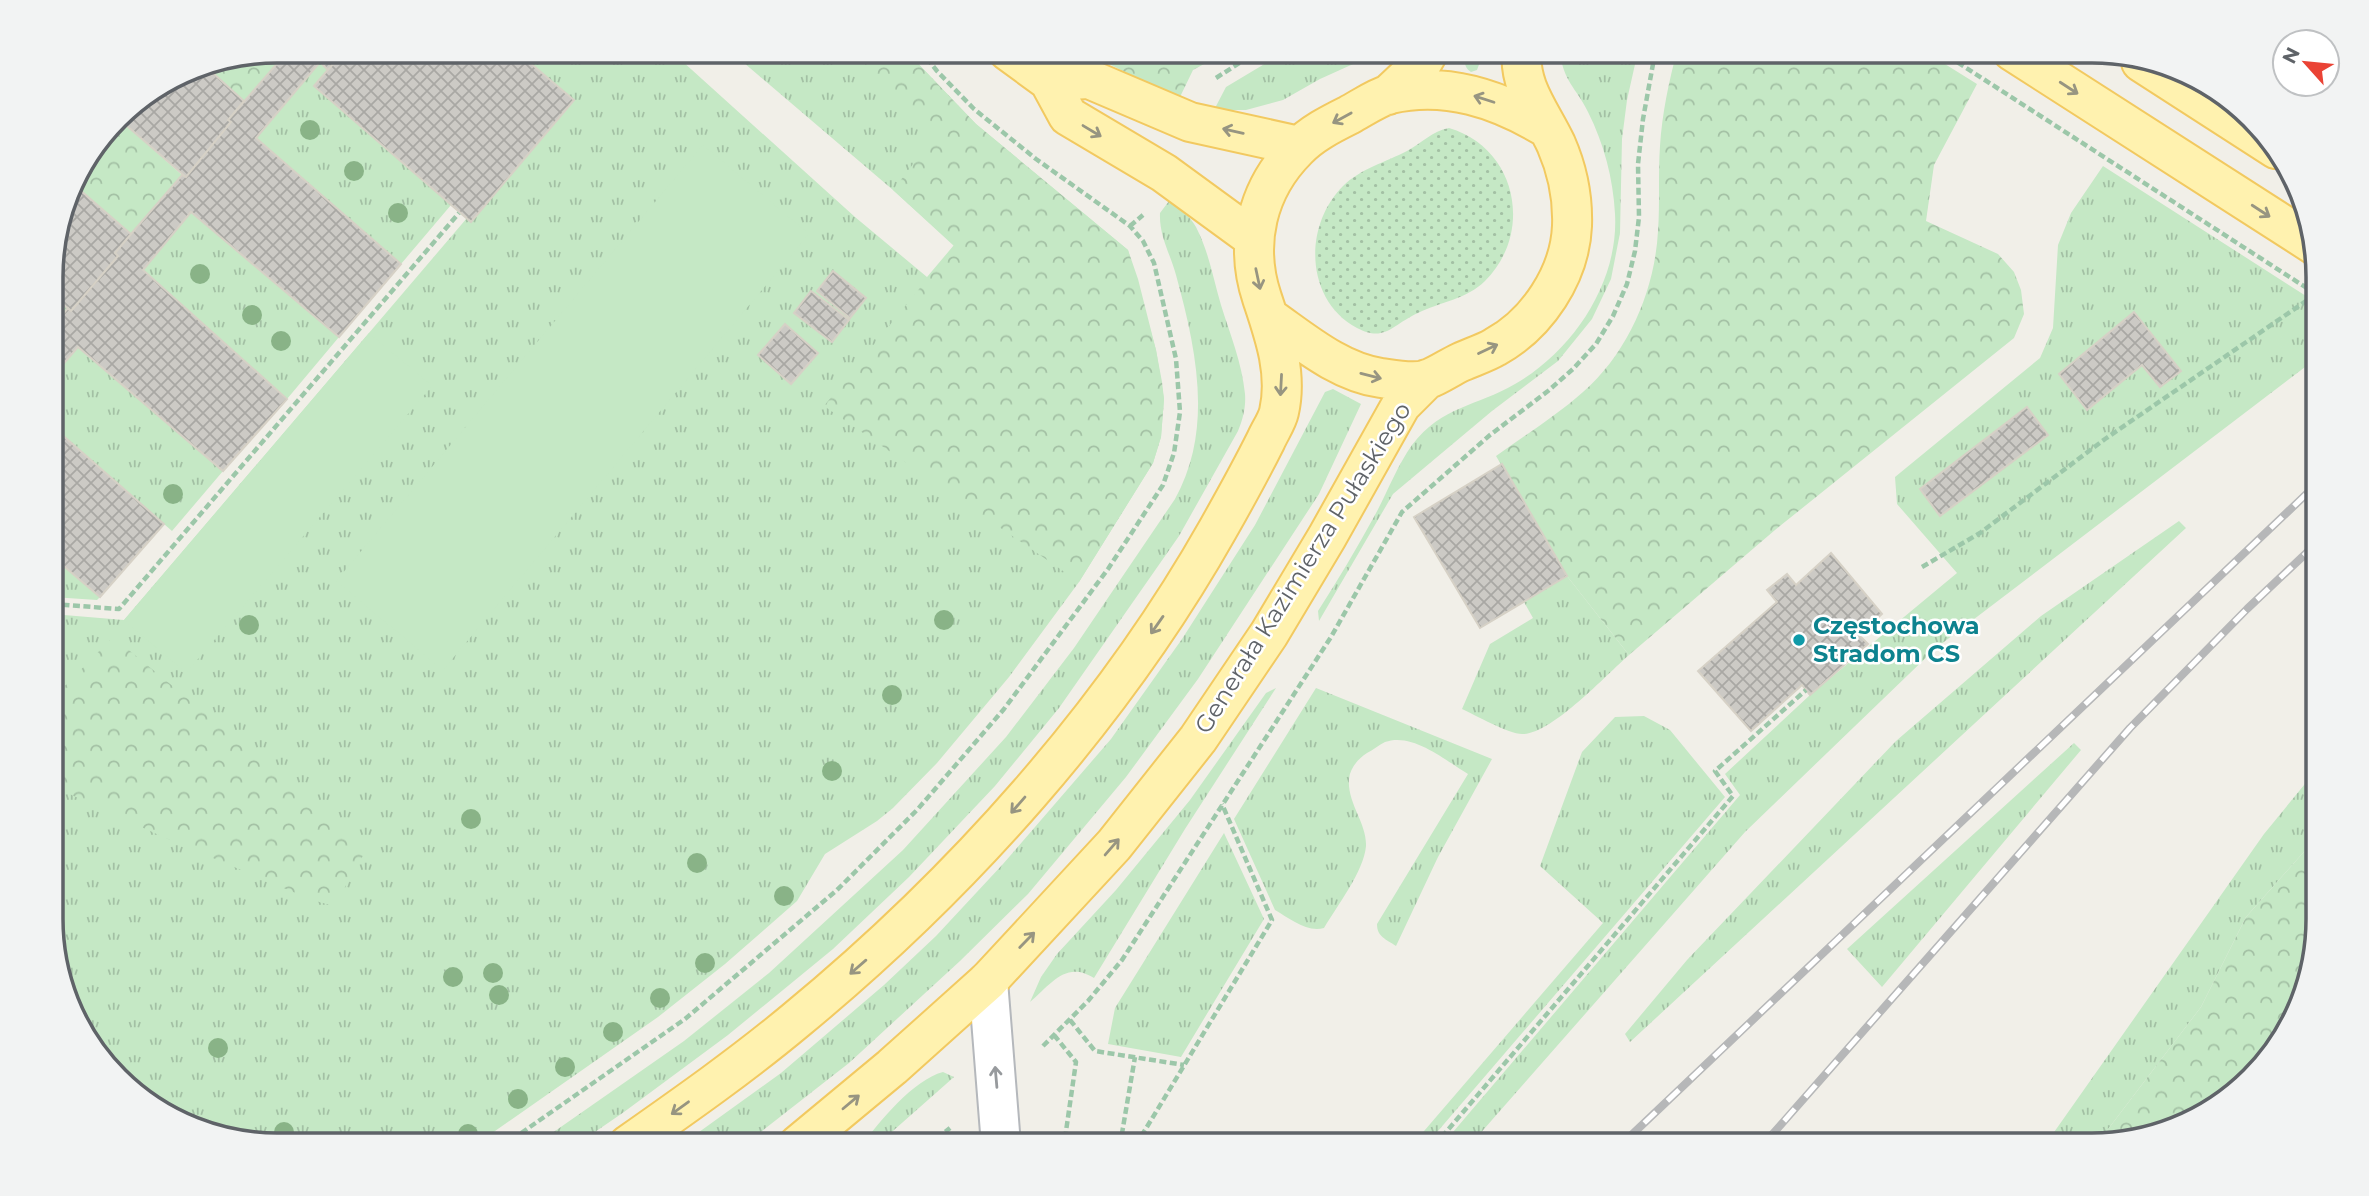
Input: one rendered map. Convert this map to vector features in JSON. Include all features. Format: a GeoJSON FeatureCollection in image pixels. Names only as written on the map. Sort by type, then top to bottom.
{"type":"FeatureCollection","features":[{"type":"Feature","properties":{"kind":"main road"},"geometry":{"type":"LineString","coordinates":[[1024,63],[1049,81],[1068,116],[1164,173],[1253,238]]}},
{"type":"Feature","properties":{"kind":"main road"},"geometry":{"type":"LineString","coordinates":[[645,1133],[795,1021],[883,944],[986,841],[1076,735],[1121,677],[1195,569],[1248,476],[1279,413],[1282,375],[1270,318],[1261,297],[1254,263],[1256,216],[1263,200],[1281,167],[1299,146],[1325,128],[1388,95],[1422,63]]}},
{"type":"Feature","properties":{"kind":"main road"},"geometry":{"type":"LineString","coordinates":[[1270,318],[1320,353],[1360,373],[1408,381],[1427,379],[1494,348],[1517,332],[1538,310],[1555,284],[1566,257],[1571,207],[1565,169],[1555,141],[1545,127],[1527,88],[1524,63]]}},
{"type":"Feature","properties":{"kind":"main road"},"geometry":{"type":"LineString","coordinates":[[2031,63],[2302,237]]}},
{"type":"Feature","properties":{"kind":"main road"},"geometry":{"type":"LineString","coordinates":[[2159,73],[2247,130]]}},
{"type":"Feature","properties":{"kind":"main road"},"geometry":{"type":"LineString","coordinates":[[1049,81],[1089,79],[1190,122],[1299,146]]}},
{"type":"Feature","properties":{"kind":"main road"},"geometry":{"type":"LineString","coordinates":[[1388,95],[1434,90],[1463,92],[1503,105],[1545,127]]}},
{"type":"Feature","properties":{"kind":"main road","name":"Generała Kazimierza Pułaskiego"},"geometry":{"type":"LineString","coordinates":[[812,1133],[892,1067],[988,981],[1114,845],[1198,739],[1269,634],[1401,405],[1427,379]]}},
{"type":"Feature","properties":{"kind":"lane"},"geometry":{"type":"LineString","coordinates":[[988,981],[999,1133]]}},
{"type":"Feature","properties":{"kind":"path"},"geometry":{"type":"LineString","coordinates":[[521,1133],[685,1019],[837,890],[917,810],[1004,709],[1108,569],[1163,485],[1174,453],[1180,412],[1177,359],[1154,263],[1143,241],[1130,226],[1035,159],[974,109],[931,63]]}},
{"type":"Feature","properties":{"kind":"path"},"geometry":{"type":"LineString","coordinates":[[1209,82],[1239,63]]}},
{"type":"Feature","properties":{"kind":"path"},"geometry":{"type":"LineString","coordinates":[[1037,1052],[1070,1020],[1122,960],[1221,803],[1331,637],[1402,512],[1490,435],[1548,391],[1596,344],[1613,316],[1627,284],[1634,251],[1639,217],[1638,164],[1653,63]]}},
{"type":"Feature","properties":{"kind":"path"},"geometry":{"type":"LineString","coordinates":[[1959,63],[2306,288]]}},
{"type":"Feature","properties":{"kind":"path"},"geometry":{"type":"LineString","coordinates":[[63,605],[120,609],[459,213]]}},
{"type":"Feature","properties":{"kind":"path"},"geometry":{"type":"LineString","coordinates":[[1922,567],[1980,533],[2105,439],[2306,301]]}},
{"type":"Feature","properties":{"kind":"path"},"geometry":{"type":"LineString","coordinates":[[1444,1133],[1733,796],[1715,771],[1806,690]]}},
{"type":"Feature","properties":{"kind":"path"},"geometry":{"type":"LineString","coordinates":[[1143,1133],[1272,920],[1221,803]]}},
{"type":"Feature","properties":{"kind":"path"},"geometry":{"type":"LineString","coordinates":[[1070,1020],[1095,1051],[1184,1065]]}},
{"type":"Feature","properties":{"kind":"path"},"geometry":{"type":"LineString","coordinates":[[1054,1035],[1076,1062],[1066,1133]]}},
{"type":"Feature","properties":{"kind":"path"},"geometry":{"type":"LineString","coordinates":[[1122,1133],[1135,1057]]}},
{"type":"Feature","properties":{"kind":"green space"},"geometry":{"type":"Polygon","coordinates":[[[277,63],[244,101],[213,73],[235,67],[277,63]]]}},
{"type":"Feature","properties":{"kind":"green space"},"geometry":{"type":"Polygon","coordinates":[[[321,63],[328,70],[314,86],[451,205],[401,264],[256,138],[321,63]]]}},
{"type":"Feature","properties":{"kind":"green space"},"geometry":{"type":"Polygon","coordinates":[[[530,63],[684,63],[855,217],[927,277],[954,245],[744,63],[918,63],[976,124],[1128,250],[1156,350],[1164,399],[1161,437],[1153,463],[1079,582],[1009,677],[937,763],[893,808],[825,854],[797,901],[725,964],[658,1017],[492,1133],[277,1133],[249,1131],[208,1122],[158,1097],[116,1060],[85,1014],[74,988],[67,961],[63,919],[63,615],[124,620],[467,218],[471,222],[574,101],[530,63]]]}},
{"type":"Feature","properties":{"kind":"green space"},"geometry":{"type":"Polygon","coordinates":[[[865,63],[918,63],[976,124],[1128,250],[1138,279],[1162,382],[1164,399],[1161,437],[1153,463],[1079,582],[824,406],[954,246],[893,190],[934,137],[865,63]]]}},
{"type":"Feature","properties":{"kind":"green space"},"geometry":{"type":"Polygon","coordinates":[[[1107,63],[1206,63],[1193,70],[1179,99],[1107,63]]]}},
{"type":"Feature","properties":{"kind":"green space"},"geometry":{"type":"Polygon","coordinates":[[[1266,63],[1355,63],[1283,100],[1246,110],[1214,110],[1226,87],[1266,63]]]}},
{"type":"Feature","properties":{"kind":"green space"},"geometry":{"type":"Polygon","coordinates":[[[1480,63],[1477,70],[1471,72],[1465,65],[1480,63]]]}},
{"type":"Feature","properties":{"kind":"green space"},"geometry":{"type":"Polygon","coordinates":[[[1562,63],[1635,63],[1622,139],[1620,233],[1611,279],[1592,319],[1558,361],[1492,411],[1393,494],[1319,621],[1318,611],[1361,540],[1412,445],[1448,414],[1501,392],[1536,370],[1573,334],[1600,289],[1609,265],[1614,239],[1612,187],[1599,136],[1562,63]]]}},
{"type":"Feature","properties":{"kind":"green space"},"geometry":{"type":"Polygon","coordinates":[[[1674,63],[1943,63],[1977,84],[1934,165],[1926,221],[1998,254],[2014,272],[2021,290],[2024,314],[2014,338],[1775,530],[1629,655],[1567,576],[1496,456],[1583,392],[1613,359],[1636,319],[1645,298],[1656,253],[1661,134],[1674,63]]]}},
{"type":"Feature","properties":{"kind":"green space"},"geometry":{"type":"Polygon","coordinates":[[[126,126],[182,175],[131,234],[81,191],[99,158],[126,126]]]}},
{"type":"Feature","properties":{"kind":"green space"},"geometry":{"type":"Polygon","coordinates":[[[1449,128],[1472,138],[1490,153],[1503,172],[1511,194],[1513,216],[1510,239],[1500,261],[1485,281],[1462,296],[1409,317],[1382,333],[1375,334],[1357,328],[1340,316],[1327,300],[1319,281],[1316,241],[1321,221],[1330,202],[1350,180],[1449,128]]]}},
{"type":"Feature","properties":{"kind":"green space"},"geometry":{"type":"Polygon","coordinates":[[[703,145],[809,234],[443,670],[336,581],[703,145]]]}},
{"type":"Feature","properties":{"kind":"green space"},"geometry":{"type":"Polygon","coordinates":[[[2103,166],[2306,296],[2306,366],[1936,648],[1745,832],[1481,1133],[1452,1133],[1740,795],[1725,774],[1810,695],[1957,573],[1897,504],[1895,477],[2040,358],[2053,328],[2058,245],[2071,213],[2103,166]]]}},
{"type":"Feature","properties":{"kind":"green space"},"geometry":{"type":"Polygon","coordinates":[[[1169,201],[1191,219],[1196,227],[1238,360],[1245,399],[1238,431],[1179,536],[1059,708],[995,786],[909,877],[833,949],[728,1035],[624,1112],[593,1133],[552,1133],[684,1041],[769,973],[903,850],[1006,737],[1074,648],[1175,499],[1187,472],[1194,445],[1198,388],[1190,331],[1161,229],[1160,213],[1169,201]]]}},
{"type":"Feature","properties":{"kind":"green space"},"geometry":{"type":"Polygon","coordinates":[[[191,212],[339,337],[287,399],[143,270],[191,212]]]}},
{"type":"Feature","properties":{"kind":"green space"},"geometry":{"type":"Polygon","coordinates":[[[369,333],[432,386],[186,673],[124,620],[369,333]]]}},
{"type":"Feature","properties":{"kind":"green space"},"geometry":{"type":"Polygon","coordinates":[[[78,347],[223,471],[172,531],[63,436],[63,364],[78,347]]]}},
{"type":"Feature","properties":{"kind":"green space"},"geometry":{"type":"Polygon","coordinates":[[[1333,389],[1361,404],[1319,494],[1198,679],[1126,777],[1028,894],[849,1063],[759,1133],[698,1133],[781,1073],[884,985],[936,936],[1003,864],[1111,739],[1182,639],[1255,525],[1325,392],[1333,389]]]}},
{"type":"Feature","properties":{"kind":"green space"},"geometry":{"type":"Polygon","coordinates":[[[2179,521],[2186,528],[1630,1042],[1625,1034],[1687,960],[1896,741],[2041,616],[2179,521]]]}},
{"type":"Feature","properties":{"kind":"green space"},"geometry":{"type":"Polygon","coordinates":[[[63,565],[100,597],[97,600],[63,598],[63,565]]]}},
{"type":"Feature","properties":{"kind":"green space"},"geometry":{"type":"Polygon","coordinates":[[[1567,576],[1629,655],[1563,715],[1534,732],[1522,734],[1509,731],[1462,709],[1490,644],[1533,618],[1524,602],[1567,576]]]}},
{"type":"Feature","properties":{"kind":"green space"},"geometry":{"type":"Polygon","coordinates":[[[113,637],[368,847],[334,906],[312,900],[161,836],[63,791],[63,688],[113,637]]]}},
{"type":"Feature","properties":{"kind":"green space"},"geometry":{"type":"Polygon","coordinates":[[[1276,688],[1185,829],[1094,978],[1075,972],[1059,976],[1030,1002],[1041,977],[1057,954],[1116,890],[1190,800],[1266,693],[1276,688]]]}},
{"type":"Feature","properties":{"kind":"green space"},"geometry":{"type":"Polygon","coordinates":[[[1316,688],[1492,759],[1438,857],[1396,946],[1380,935],[1377,924],[1468,774],[1429,749],[1407,741],[1385,742],[1364,755],[1353,768],[1349,779],[1351,796],[1365,838],[1366,846],[1360,866],[1324,928],[1305,927],[1292,921],[1275,910],[1234,819],[1316,688]]]}},
{"type":"Feature","properties":{"kind":"green space"},"geometry":{"type":"Polygon","coordinates":[[[1644,716],[1670,730],[1725,797],[1436,1133],[1422,1133],[1603,923],[1540,866],[1582,752],[1615,717],[1644,716]]]}},
{"type":"Feature","properties":{"kind":"green space"},"geometry":{"type":"Polygon","coordinates":[[[2074,743],[2081,750],[1882,987],[1847,949],[2074,743]]]}},
{"type":"Feature","properties":{"kind":"green space"},"geometry":{"type":"Polygon","coordinates":[[[2306,783],[2306,850],[2246,917],[2201,1007],[2105,1133],[2053,1133],[2264,834],[2306,783]]]}},
{"type":"Feature","properties":{"kind":"green space"},"geometry":{"type":"Polygon","coordinates":[[[1224,833],[1264,919],[1181,1057],[1108,1044],[1115,1008],[1224,833]]]}},
{"type":"Feature","properties":{"kind":"green space"},"geometry":{"type":"Polygon","coordinates":[[[2306,850],[2306,919],[2299,974],[2290,1001],[2270,1038],[2233,1080],[2187,1111],[2161,1122],[2105,1133],[2201,1007],[2246,917],[2306,850]]]}},
{"type":"Feature","properties":{"kind":"green space"},"geometry":{"type":"Polygon","coordinates":[[[943,1072],[954,1077],[891,1133],[872,1133],[909,1092],[932,1076],[943,1072]]]}},
{"type":"Feature","properties":{"kind":"building"},"geometry":{"type":"Polygon","coordinates":[[[278,63],[319,63],[256,138],[401,264],[339,337],[191,212],[143,270],[287,399],[223,471],[78,347],[63,364],[63,314],[68,308],[71,311],[118,256],[115,253],[182,175],[186,177],[231,122],[228,120],[278,63]]]}},
{"type":"Feature","properties":{"kind":"building"},"geometry":{"type":"Polygon","coordinates":[[[321,63],[334,63],[328,70],[321,63]]]}},
{"type":"Feature","properties":{"kind":"building"},"geometry":{"type":"Polygon","coordinates":[[[334,63],[530,63],[574,100],[471,222],[314,86],[334,63]]]}},
{"type":"Feature","properties":{"kind":"building"},"geometry":{"type":"Polygon","coordinates":[[[213,73],[244,101],[228,120],[231,122],[186,177],[127,126],[158,99],[213,73]]]}},
{"type":"Feature","properties":{"kind":"building"},"geometry":{"type":"Polygon","coordinates":[[[81,191],[131,234],[115,253],[118,256],[71,311],[63,304],[63,263],[70,222],[81,191]]]}},
{"type":"Feature","properties":{"kind":"building"},"geometry":{"type":"Polygon","coordinates":[[[833,271],[866,298],[850,318],[817,291],[833,271]]]}},
{"type":"Feature","properties":{"kind":"building"},"geometry":{"type":"Polygon","coordinates":[[[811,291],[849,320],[832,342],[794,313],[811,291]]]}},
{"type":"Feature","properties":{"kind":"building"},"geometry":{"type":"Polygon","coordinates":[[[2134,312],[2181,371],[2160,387],[2142,365],[2087,410],[2059,374],[2134,312]]]}},
{"type":"Feature","properties":{"kind":"building"},"geometry":{"type":"Polygon","coordinates":[[[785,324],[818,353],[791,384],[758,355],[785,324]]]}},
{"type":"Feature","properties":{"kind":"building"},"geometry":{"type":"Polygon","coordinates":[[[2027,407],[2048,435],[1940,516],[1920,489],[2027,407]]]}},
{"type":"Feature","properties":{"kind":"building"},"geometry":{"type":"Polygon","coordinates":[[[63,436],[164,524],[100,597],[63,565],[63,436]]]}},
{"type":"Feature","properties":{"kind":"building"},"geometry":{"type":"Polygon","coordinates":[[[1502,464],[1567,576],[1480,628],[1414,517],[1502,464]]]}},
{"type":"Feature","properties":{"kind":"building","name":"Częstochowa Stradom CS"},"geometry":{"type":"Polygon","coordinates":[[[1831,553],[1882,614],[1859,635],[1868,644],[1810,695],[1802,685],[1751,731],[1698,671],[1777,602],[1767,590],[1787,574],[1796,585],[1831,553]]]}},
{"type":"Feature","properties":{"kind":"railway"},"geometry":{"type":"LineString","coordinates":[[1634,1133],[2306,494]]}},
{"type":"Feature","properties":{"kind":"railway"},"geometry":{"type":"LineString","coordinates":[[1774,1133],[2130,728],[2306,553]]}},
{"type":"Feature","properties":{"kind":"place","name":"Częstochowa Stradom CS"},"geometry":{"type":"Point","coordinates":[1799,640]}}]}
